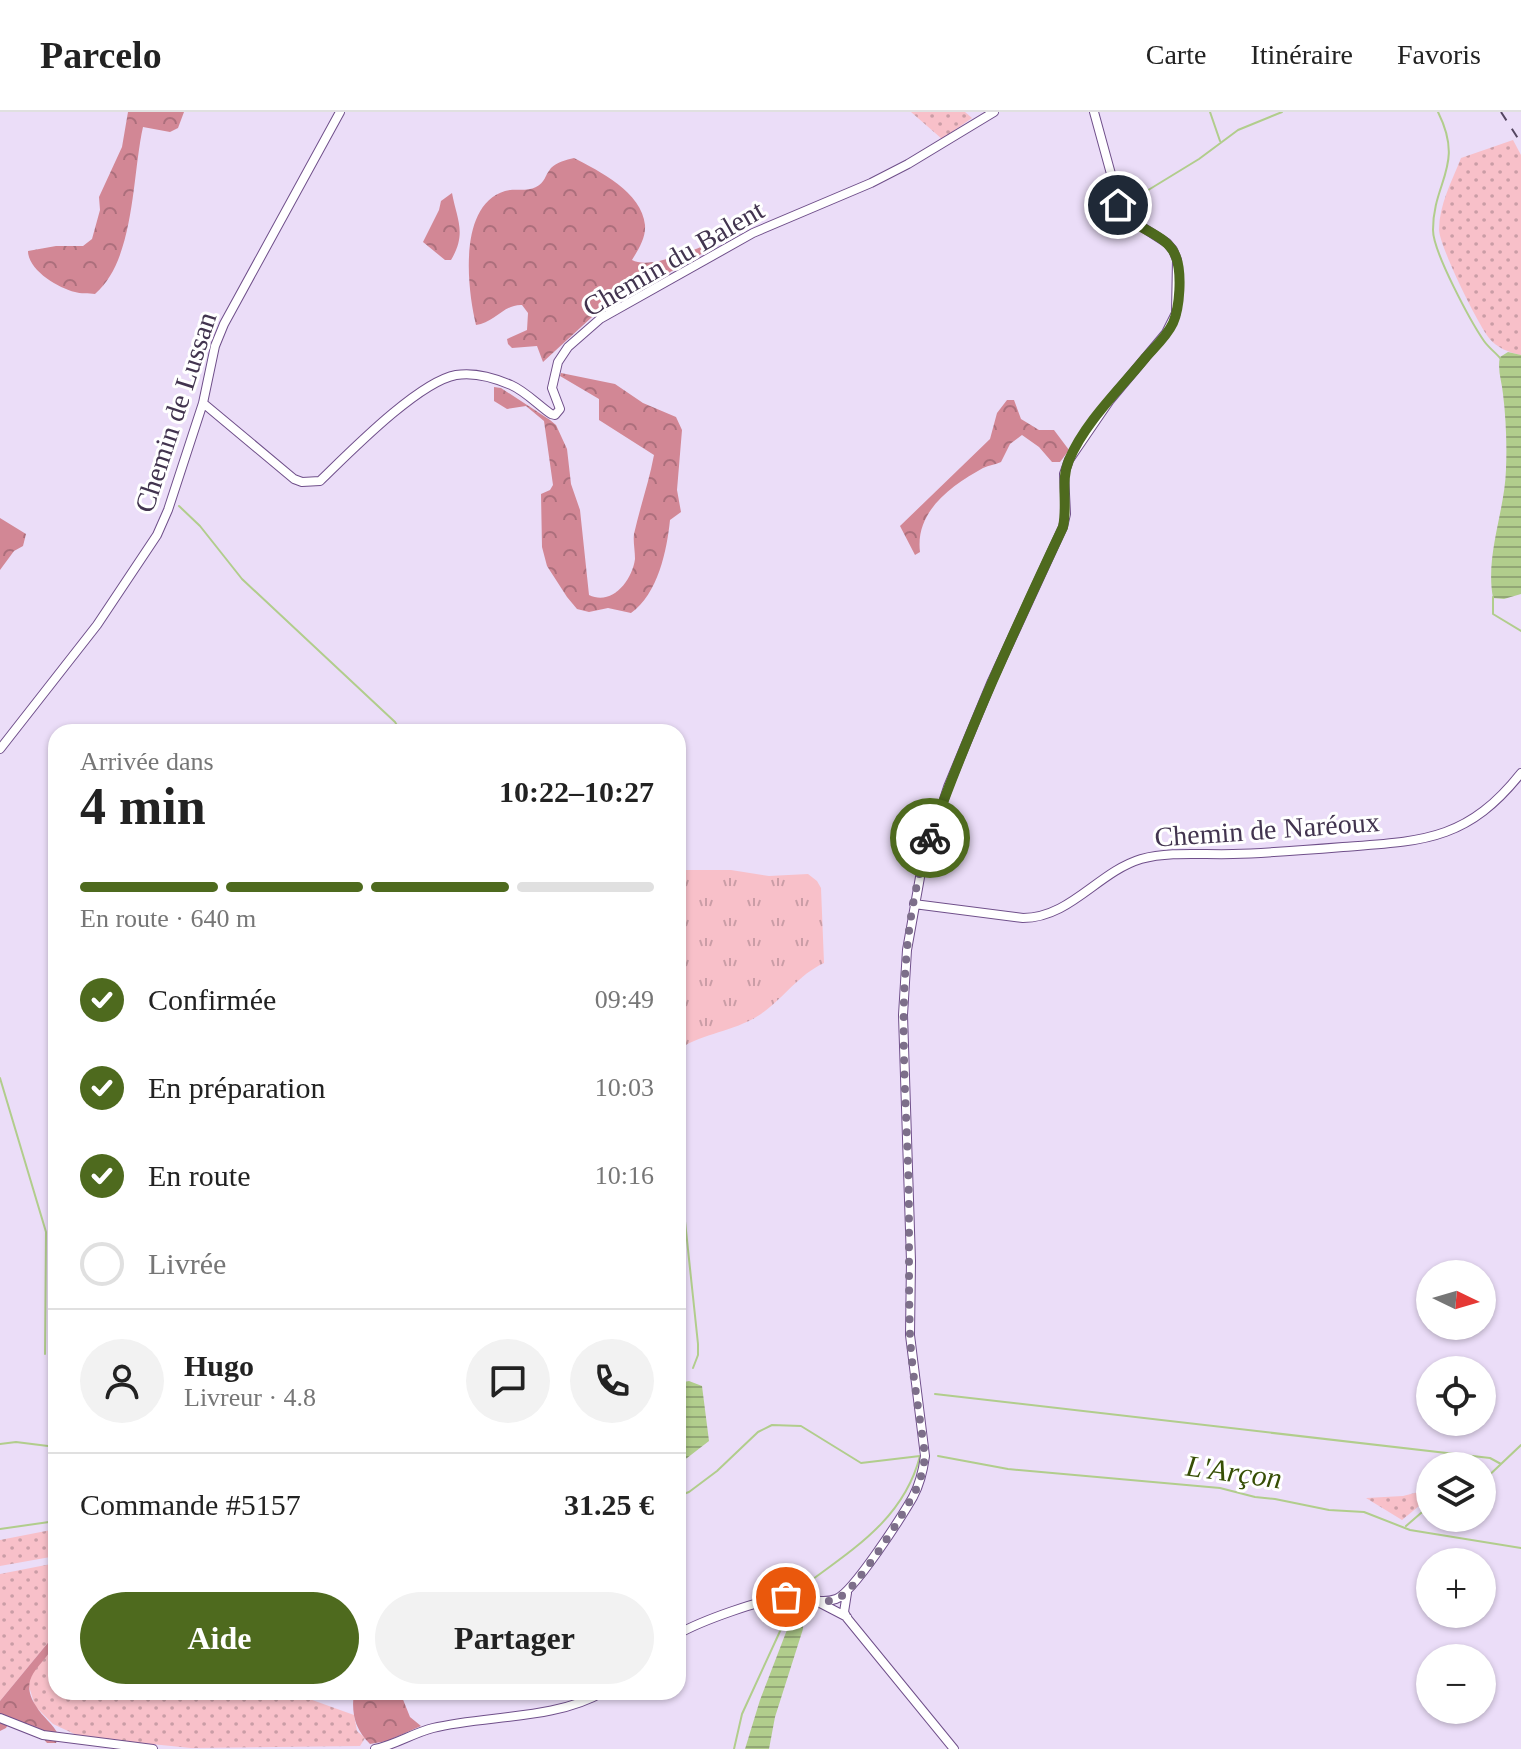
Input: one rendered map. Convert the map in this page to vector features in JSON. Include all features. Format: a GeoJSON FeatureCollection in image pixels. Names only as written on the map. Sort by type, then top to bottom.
{"type":"FeatureCollection","features":[{"type":"Feature","properties":{"kind":"street","name":"Chemin de Lussan"},"geometry":{"type":"LineString","coordinates":[[0,749],[97,625],[157,535],[203,403],[215,346],[224,324],[340,112]]}},
{"type":"Feature","properties":{"kind":"street","name":"Chemin du Balent"},"geometry":{"type":"LineString","coordinates":[[203,403],[294,479],[310,483],[320,481],[388,417],[442,379],[456,375],[496,379],[515,386],[555,415],[560,409],[552,388],[558,362],[568,347],[600,319],[753,233],[908,164],[994,112]]}},
{"type":"Feature","properties":{"kind":"street"},"geometry":{"type":"LineString","coordinates":[[847,1618],[844,1606],[848,1591],[912,1497],[922,1475],[925,1456],[910,1335],[911,1261],[903,1015],[906,961],[922,866],[948,787],[992,681],[1063,527],[1066,514],[1064,474],[1069,460],[1100,413],[1166,333],[1176,313],[1177,260],[1167,243],[1122,214],[1094,112]]}},
{"type":"Feature","properties":{"kind":"street","name":"Chemin de Naréoux"},"geometry":{"type":"LineString","coordinates":[[914,904],[1023,918],[1038,917],[1062,907],[1124,866],[1153,857],[1423,840],[1453,830],[1478,816],[1504,794],[1521,773]]}},
{"type":"Feature","properties":{"kind":"street"},"geometry":{"type":"LineString","coordinates":[[686,1630],[768,1601],[794,1597],[834,1600],[848,1591]]}},
{"type":"Feature","properties":{"kind":"street"},"geometry":{"type":"LineString","coordinates":[[817,1601],[847,1618],[954,1749]]}},
{"type":"Feature","properties":{"kind":"street"},"geometry":{"type":"LineString","coordinates":[[375,1749],[434,1728],[557,1708],[585,1700]]}},
{"type":"Feature","properties":{"kind":"street"},"geometry":{"type":"LineString","coordinates":[[0,1718],[55,1737],[153,1749]]}},
{"type":"Feature","properties":{"kind":"green space"},"geometry":{"type":"Polygon","coordinates":[[[128,112],[184,112],[178,128],[170,132],[143,127],[125,239],[108,279],[95,294],[68,290],[38,271],[28,251],[56,246],[83,246],[92,239],[100,210],[99,197],[122,147],[128,112]]]}},
{"type":"Feature","properties":{"kind":"green space"},"geometry":{"type":"Polygon","coordinates":[[[911,112],[965,112],[972,118],[942,139],[911,112]]]}},
{"type":"Feature","properties":{"kind":"green space"},"geometry":{"type":"Polygon","coordinates":[[[1513,140],[1521,155],[1521,355],[1499,347],[1483,330],[1452,268],[1439,230],[1444,202],[1461,158],[1513,140]]]}},
{"type":"Feature","properties":{"kind":"green space"},"geometry":{"type":"Polygon","coordinates":[[[574,158],[618,184],[636,202],[645,230],[632,260],[661,261],[714,242],[717,245],[592,317],[543,362],[537,346],[512,348],[508,344],[507,339],[527,330],[528,313],[522,305],[510,307],[476,325],[470,290],[470,249],[479,213],[490,199],[505,191],[536,187],[553,166],[574,158]]]}},
{"type":"Feature","properties":{"kind":"green space"},"geometry":{"type":"Polygon","coordinates":[[[452,193],[460,234],[451,260],[445,260],[423,242],[441,201],[452,193]]]}},
{"type":"Feature","properties":{"kind":"green space"},"geometry":{"type":"Polygon","coordinates":[[[561,373],[615,384],[643,403],[676,417],[682,430],[677,490],[681,512],[670,520],[660,571],[648,595],[631,613],[608,608],[589,612],[577,609],[567,597],[547,566],[542,547],[541,494],[553,485],[544,421],[526,406],[507,409],[494,401],[494,387],[501,388],[556,425],[567,449],[571,484],[580,510],[589,595],[597,598],[613,594],[625,583],[633,567],[634,534],[654,455],[599,420],[599,399],[560,376],[561,373]]]}},
{"type":"Feature","properties":{"kind":"green space"},"geometry":{"type":"Polygon","coordinates":[[[1007,400],[1014,400],[1021,419],[1039,430],[1054,430],[1069,450],[1060,462],[1052,462],[1039,447],[1022,435],[1010,444],[1001,462],[971,475],[938,501],[923,524],[920,552],[915,555],[900,526],[990,439],[997,413],[1007,400]]]}},
{"type":"Feature","properties":{"kind":"green space"},"geometry":{"type":"Polygon","coordinates":[[[0,518],[26,534],[23,546],[14,551],[0,570],[0,518]]]}},
{"type":"Feature","properties":{"kind":"green space"},"geometry":{"type":"Polygon","coordinates":[[[686,870],[731,870],[769,876],[808,874],[821,888],[824,963],[806,974],[761,1014],[686,1046],[686,870]]]}},
{"type":"Feature","properties":{"kind":"green space"},"geometry":{"type":"Polygon","coordinates":[[[1416,1493],[1416,1508],[1402,1520],[1366,1498],[1416,1493]]]}},
{"type":"Feature","properties":{"kind":"green space"},"geometry":{"type":"Polygon","coordinates":[[[48,1531],[48,1557],[0,1566],[0,1540],[48,1531]]]}},
{"type":"Feature","properties":{"kind":"green space"},"geometry":{"type":"Polygon","coordinates":[[[48,1565],[48,1643],[0,1701],[0,1574],[48,1565]]]}},
{"type":"Feature","properties":{"kind":"green space"},"geometry":{"type":"Polygon","coordinates":[[[48,1643],[48,1655],[29,1684],[36,1706],[59,1736],[56,1743],[47,1743],[33,1726],[11,1719],[0,1731],[0,1701],[48,1643]]]}},
{"type":"Feature","properties":{"kind":"green space"},"geometry":{"type":"Polygon","coordinates":[[[48,1654],[48,1700],[312,1700],[354,1715],[357,1731],[365,1738],[360,1746],[191,1748],[81,1737],[53,1724],[35,1706],[28,1683],[48,1654]]]}},
{"type":"Feature","properties":{"kind":"green space"},"geometry":{"type":"Polygon","coordinates":[[[353,1700],[403,1700],[410,1717],[421,1726],[387,1741],[370,1744],[355,1720],[353,1700]]]}},
{"type":"Feature","properties":{"kind":"shaded area"},"geometry":{"type":"Polygon","coordinates":[[[1508,352],[1521,355],[1521,594],[1504,599],[1493,598],[1491,582],[1506,469],[1506,422],[1499,362],[1500,357],[1508,352]]]}},
{"type":"Feature","properties":{"kind":"shaded area"},"geometry":{"type":"Polygon","coordinates":[[[686,1382],[702,1386],[709,1441],[686,1459],[686,1382]]]}},
{"type":"Feature","properties":{"kind":"shaded area"},"geometry":{"type":"Polygon","coordinates":[[[795,1618],[803,1621],[803,1629],[775,1717],[769,1749],[745,1749],[760,1700],[790,1622],[795,1618]]]}},
{"type":"Feature","properties":{"kind":"waterway"},"geometry":{"type":"LineString","coordinates":[[1210,112],[1220,141]]}},
{"type":"Feature","properties":{"kind":"waterway"},"geometry":{"type":"LineString","coordinates":[[1127,203],[1199,159],[1238,130],[1282,112]]}},
{"type":"Feature","properties":{"kind":"waterway"},"geometry":{"type":"LineString","coordinates":[[1438,112],[1449,146],[1446,173],[1434,213],[1435,240],[1446,270],[1471,319],[1484,341],[1501,359]]}},
{"type":"Feature","properties":{"kind":"waterway"},"geometry":{"type":"LineString","coordinates":[[179,506],[200,526],[242,579],[396,724]]}},
{"type":"Feature","properties":{"kind":"waterway"},"geometry":{"type":"LineString","coordinates":[[1493,597],[1493,614],[1521,631]]}},
{"type":"Feature","properties":{"kind":"waterway"},"geometry":{"type":"LineString","coordinates":[[0,1078],[46,1232],[45,1354]]}},
{"type":"Feature","properties":{"kind":"waterway"},"geometry":{"type":"LineString","coordinates":[[686,1231],[698,1344],[693,1368]]}},
{"type":"Feature","properties":{"kind":"waterway"},"geometry":{"type":"LineString","coordinates":[[935,1394],[1490,1458],[1501,1464]]}},
{"type":"Feature","properties":{"kind":"waterway","name":"L'Arçon"},"geometry":{"type":"LineString","coordinates":[[686,1493],[717,1471],[758,1432],[772,1425],[801,1426],[861,1463],[920,1456],[912,1479],[887,1517],[854,1549],[797,1591]]}},
{"type":"Feature","properties":{"kind":"waterway"},"geometry":{"type":"LineString","coordinates":[[0,1444],[16,1442],[48,1446]]}},
{"type":"Feature","properties":{"kind":"waterway"},"geometry":{"type":"LineString","coordinates":[[1496,1469],[1521,1445]]}},
{"type":"Feature","properties":{"kind":"waterway","name":"L'Arçon"},"geometry":{"type":"LineString","coordinates":[[938,1456],[1008,1469],[1220,1488],[1329,1510],[1364,1512],[1410,1530],[1521,1548]]}},
{"type":"Feature","properties":{"kind":"waterway"},"geometry":{"type":"LineString","coordinates":[[1406,1526],[1416,1517]]}},
{"type":"Feature","properties":{"kind":"waterway","name":"L'Arçon"},"geometry":{"type":"LineString","coordinates":[[0,1529],[48,1522]]}},
{"type":"Feature","properties":{"kind":"waterway"},"geometry":{"type":"LineString","coordinates":[[734,1749],[742,1714],[793,1603]]}},
{"type":"Feature","properties":{"kind":"railway"},"geometry":{"type":"LineString","coordinates":[[1501,112],[1521,143]]}},
{"type":"Feature","properties":{"kind":"way so far"},"geometry":{"type":"LineString","coordinates":[[786,1597],[827,1601],[843,1596],[912,1497],[922,1475],[925,1456],[910,1335],[911,1261],[903,1015],[910,927],[930,838]]}},
{"type":"Feature","properties":{"kind":"route"},"geometry":{"type":"LineString","coordinates":[[930,838],[992,681],[1063,527],[1066,514],[1064,474],[1069,460],[1110,400],[1166,333],[1176,313],[1178,280],[1173,250],[1128,219],[1118,205]]}}]}
